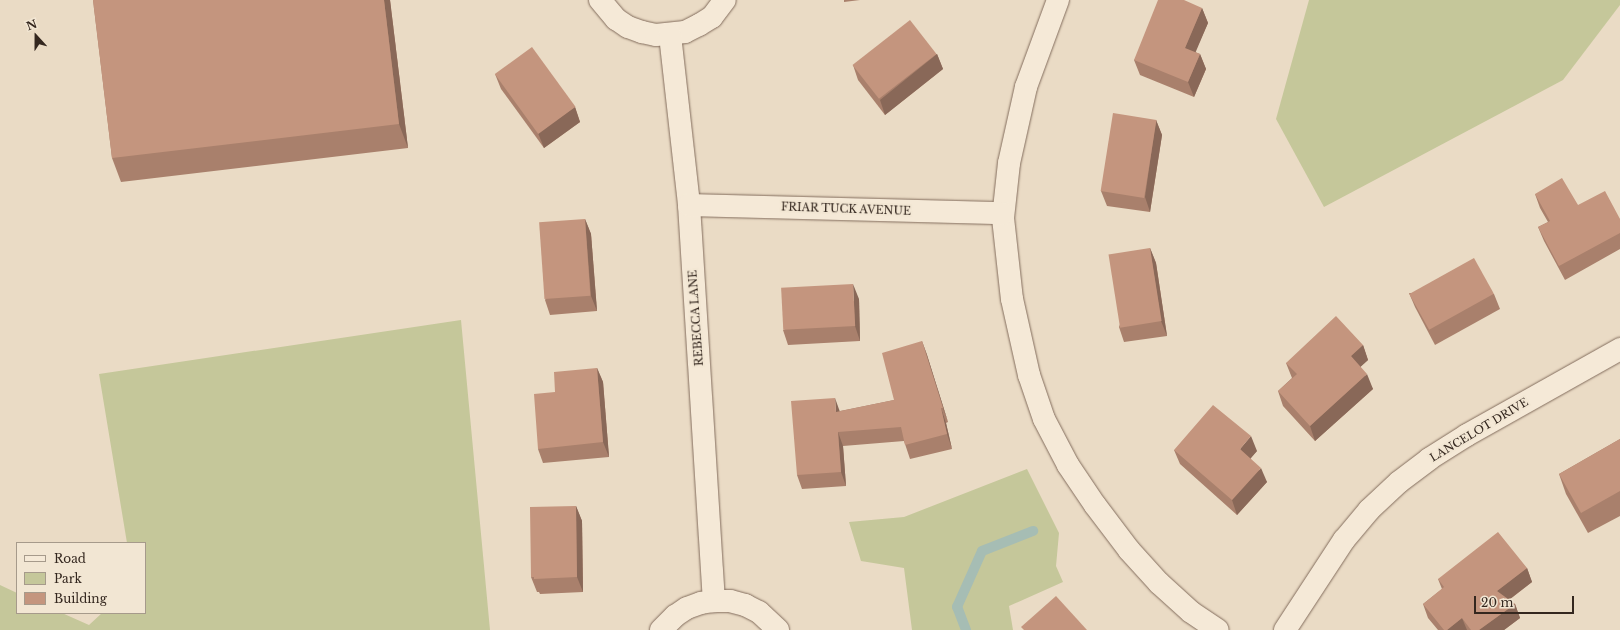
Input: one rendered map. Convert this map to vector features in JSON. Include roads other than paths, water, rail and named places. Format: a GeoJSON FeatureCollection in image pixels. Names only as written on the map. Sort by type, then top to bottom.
{"type":"FeatureCollection","features":[{"type":"Feature","properties":{"kind":"street"},"geometry":{"type":"LineString","coordinates":[[600,0],[616,19],[628,27],[649,34],[670,35],[685,32],[699,26],[712,17],[725,0]]}},
{"type":"Feature","properties":{"kind":"street"},"geometry":{"type":"LineString","coordinates":[[1058,0],[1026,87],[1009,163],[1003,213],[1012,299],[1029,375],[1044,419],[1068,465],[1095,505],[1129,550],[1159,583],[1191,612],[1218,630]]}},
{"type":"Feature","properties":{"kind":"street","name":"REBECCA LANE"},"geometry":{"type":"LineString","coordinates":[[670,35],[689,205],[714,601]]}},
{"type":"Feature","properties":{"kind":"street","name":"FRIAR TUCK AVENUE"},"geometry":{"type":"LineString","coordinates":[[689,205],[1003,213]]}},
{"type":"Feature","properties":{"kind":"street","name":"LANCELOT DRIVE"},"geometry":{"type":"LineString","coordinates":[[1285,630],[1344,540],[1369,510],[1399,482],[1429,459],[1467,435],[1620,349]]}},
{"type":"Feature","properties":{"kind":"street"},"geometry":{"type":"LineString","coordinates":[[661,630],[675,616],[687,608],[714,601],[730,601],[745,605],[759,612],[778,630]]}},
{"type":"Feature","properties":{"kind":"waterway"},"geometry":{"type":"LineString","coordinates":[[966,630],[957,607],[982,551],[1033,531]]}}]}
